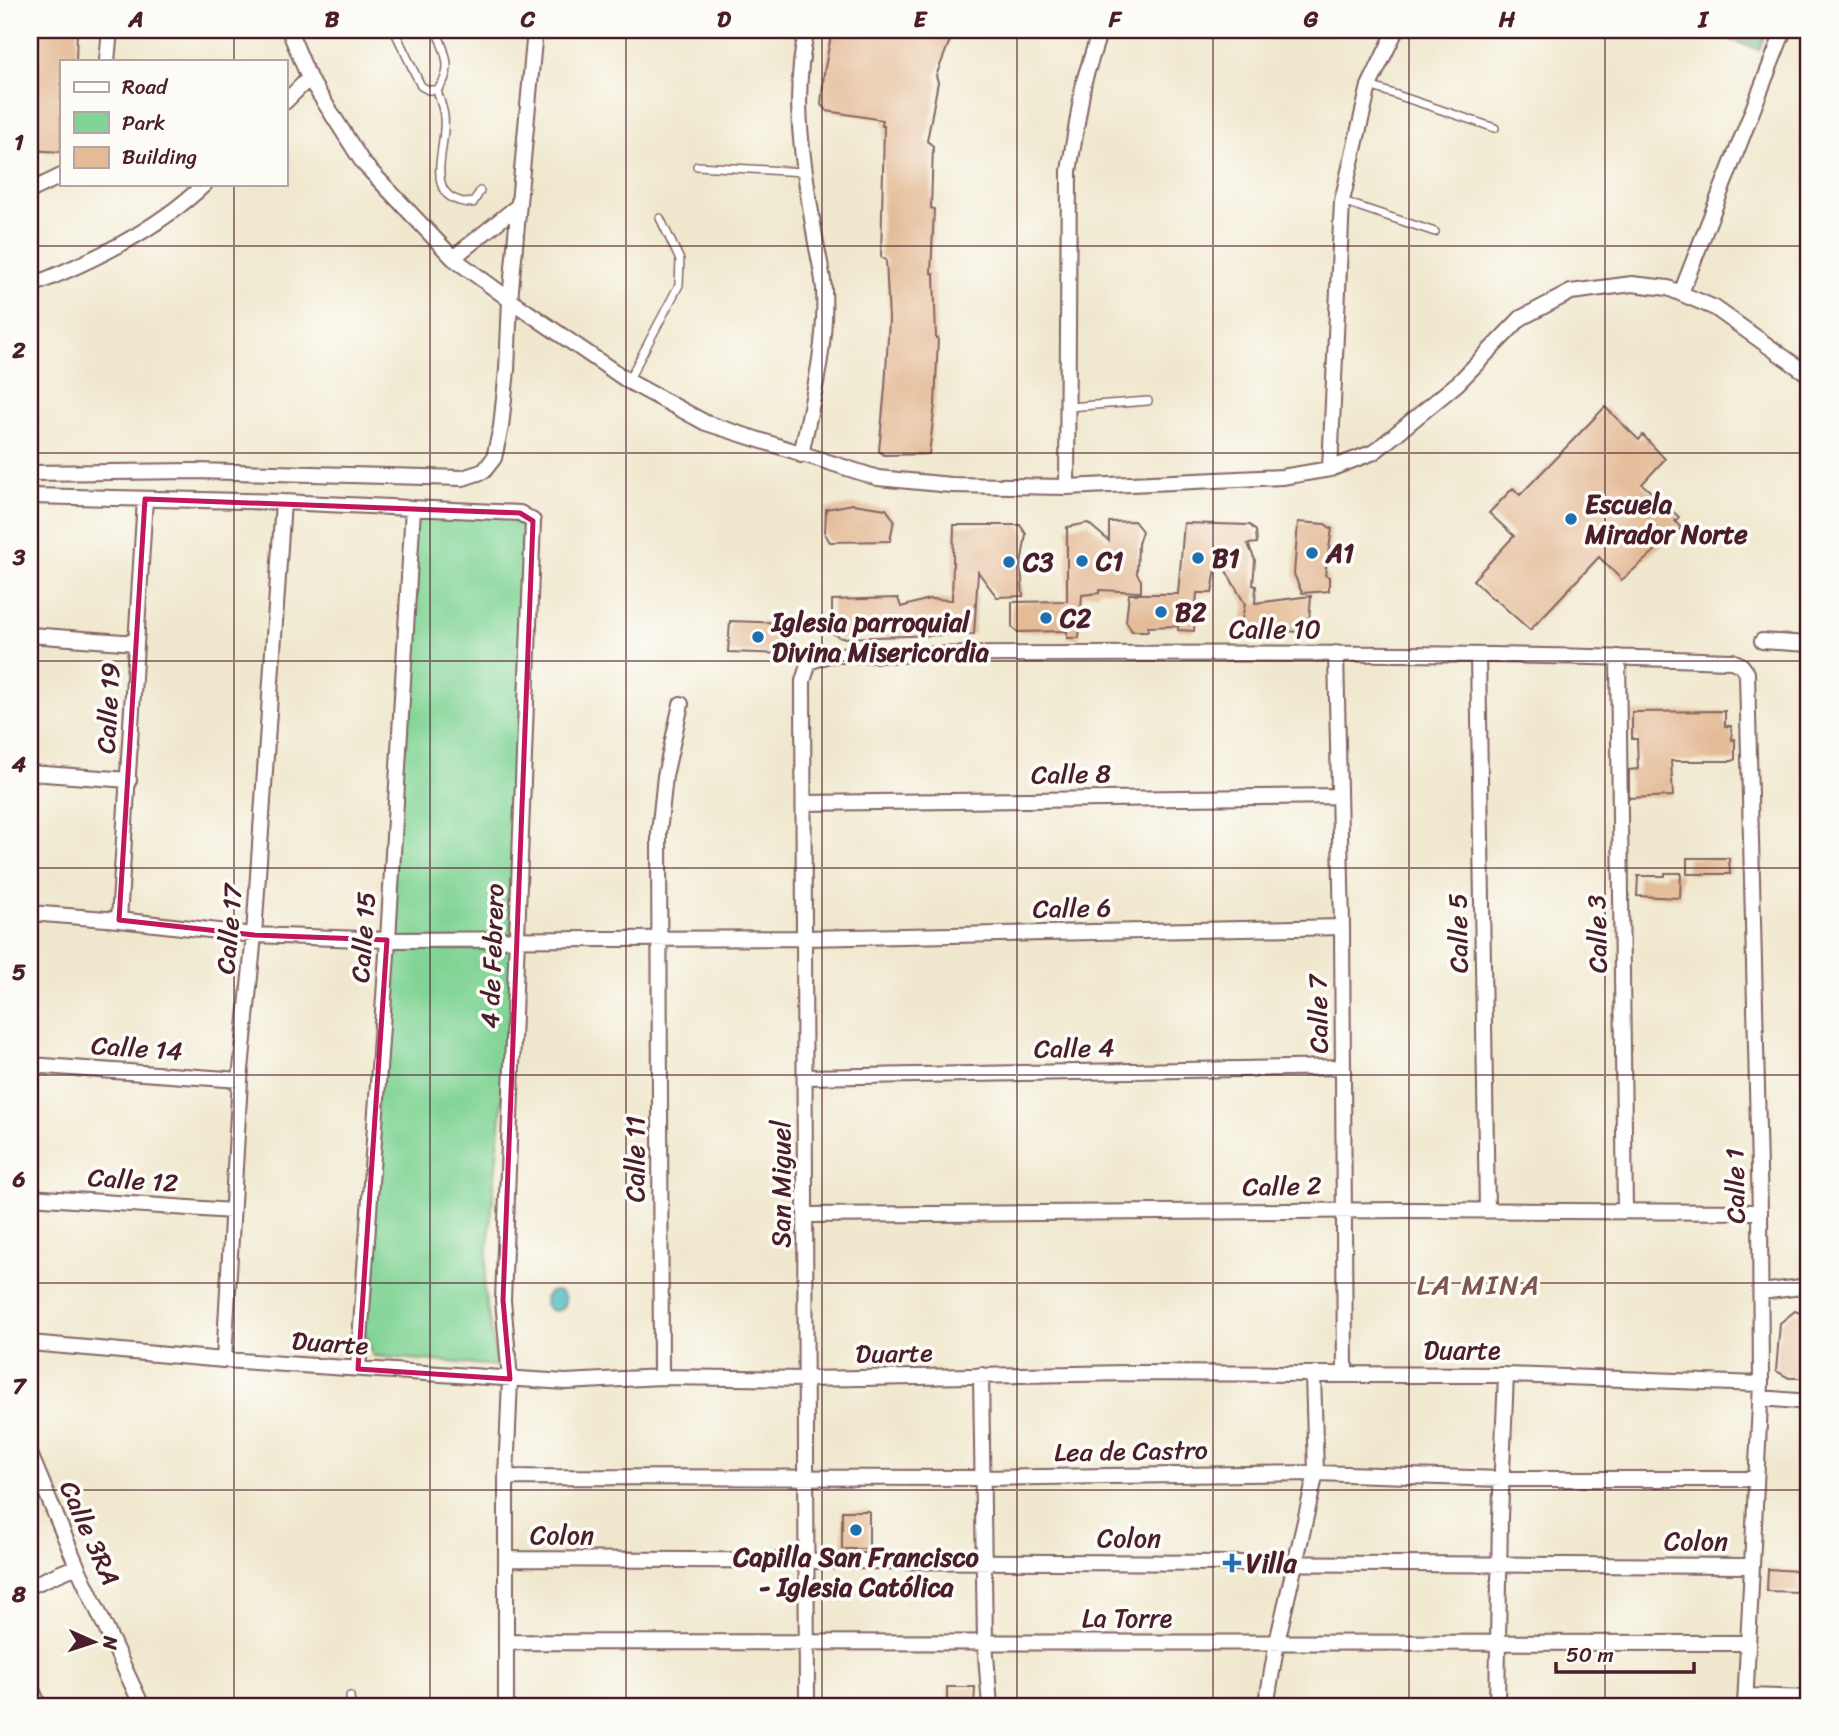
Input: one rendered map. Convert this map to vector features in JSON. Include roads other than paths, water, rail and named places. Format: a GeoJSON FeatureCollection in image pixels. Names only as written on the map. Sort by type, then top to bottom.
{"type":"FeatureCollection","features":[{"type":"Feature","properties":{"kind":"street"},"geometry":{"type":"LineString","coordinates":[[107,60],[110,30]]}},
{"type":"Feature","properties":{"kind":"street"},"geometry":{"type":"LineString","coordinates":[[289,30],[309,78],[363,163],[453,258],[628,381],[706,423],[878,478],[951,485],[1068,487],[1282,477],[1330,469],[1374,452],[1458,383],[1521,318],[1571,292],[1632,284],[1668,288],[1715,308],[1809,375]]}},
{"type":"Feature","properties":{"kind":"street"},"geometry":{"type":"LineString","coordinates":[[30,473],[194,471],[463,478],[484,471],[495,458],[501,427],[535,30]]}},
{"type":"Feature","properties":{"kind":"street"},"geometry":{"type":"LineString","coordinates":[[801,455],[824,337],[824,289],[797,114],[807,30]]}},
{"type":"Feature","properties":{"kind":"street"},"geometry":{"type":"LineString","coordinates":[[1068,487],[1069,171],[1084,81],[1100,30]]}},
{"type":"Feature","properties":{"kind":"street"},"geometry":{"type":"LineString","coordinates":[[1330,469],[1342,201],[1369,86],[1396,30]]}},
{"type":"Feature","properties":{"kind":"street"},"geometry":{"type":"LineString","coordinates":[[1681,293],[1784,30]]}},
{"type":"Feature","properties":{"kind":"street"},"geometry":{"type":"LineString","coordinates":[[287,100],[309,78]]}},
{"type":"Feature","properties":{"kind":"street"},"geometry":{"type":"LineString","coordinates":[[30,191],[60,176]]}},
{"type":"Feature","properties":{"kind":"street"},"geometry":{"type":"LineString","coordinates":[[30,286],[102,256],[181,207],[203,186]]}},
{"type":"Feature","properties":{"kind":"street"},"geometry":{"type":"LineString","coordinates":[[453,258],[519,205]]}},
{"type":"Feature","properties":{"kind":"street"},"geometry":{"type":"LineString","coordinates":[[30,496],[413,508]]}},
{"type":"Feature","properties":{"kind":"street","name":"Calle 19"},"geometry":{"type":"LineString","coordinates":[[119,920],[145,499]]}},
{"type":"Feature","properties":{"kind":"street","name":"Calle 17"},"geometry":{"type":"LineString","coordinates":[[225,1360],[240,1080],[254,935],[283,502]]}},
{"type":"Feature","properties":{"kind":"street","name":"4 de Febrero"},"geometry":{"type":"LineString","coordinates":[[413,508],[520,513],[533,521],[503,1300],[510,1379],[506,1477],[506,1706]]}},
{"type":"Feature","properties":{"kind":"street","name":"Calle 15"},"geometry":{"type":"LineString","coordinates":[[358,1369],[388,940],[413,508]]}},
{"type":"Feature","properties":{"kind":"street"},"geometry":{"type":"LineString","coordinates":[[30,635],[136,643]]}},
{"type":"Feature","properties":{"kind":"street"},"geometry":{"type":"LineString","coordinates":[[1762,642],[1809,644]]}},
{"type":"Feature","properties":{"kind":"street","name":"Calle 10"},"geometry":{"type":"LineString","coordinates":[[809,662],[829,655],[1336,653],[1618,657],[1732,661],[1741,665]]}},
{"type":"Feature","properties":{"kind":"street","name":"Calle 7"},"geometry":{"type":"LineString","coordinates":[[1336,653],[1342,927],[1345,1374]]}},
{"type":"Feature","properties":{"kind":"street","name":"Calle 5"},"geometry":{"type":"LineString","coordinates":[[1478,655],[1487,1210]]}},
{"type":"Feature","properties":{"kind":"street","name":"Calle 3"},"geometry":{"type":"LineString","coordinates":[[1618,657],[1625,1210]]}},
{"type":"Feature","properties":{"kind":"street","name":"San Miguel"},"geometry":{"type":"LineString","coordinates":[[807,1706],[803,681],[809,662]]}},
{"type":"Feature","properties":{"kind":"street","name":"Calle 1"},"geometry":{"type":"LineString","coordinates":[[1741,665],[1746,673],[1761,1292],[1761,1391],[1746,1701]]}},
{"type":"Feature","properties":{"kind":"street","name":"Calle 11"},"geometry":{"type":"LineString","coordinates":[[661,1377],[659,833],[665,776],[681,704]]}},
{"type":"Feature","properties":{"kind":"street"},"geometry":{"type":"LineString","coordinates":[[30,773],[129,780]]}},
{"type":"Feature","properties":{"kind":"street","name":"Calle 8"},"geometry":{"type":"LineString","coordinates":[[804,803],[1338,796]]}},
{"type":"Feature","properties":{"kind":"street","name":"Calle 6"},"geometry":{"type":"LineString","coordinates":[[30,913],[254,935],[388,940],[659,940],[1342,927]]}},
{"type":"Feature","properties":{"kind":"street","name":"Calle 14"},"geometry":{"type":"LineString","coordinates":[[30,1065],[240,1080]]}},
{"type":"Feature","properties":{"kind":"street","name":"Calle 4"},"geometry":{"type":"LineString","coordinates":[[806,1077],[1343,1067]]}},
{"type":"Feature","properties":{"kind":"street","name":"Calle 12"},"geometry":{"type":"LineString","coordinates":[[30,1197],[232,1211]]}},
{"type":"Feature","properties":{"kind":"street","name":"Calle 2"},"geometry":{"type":"LineString","coordinates":[[805,1215],[1345,1210],[1760,1212]]}},
{"type":"Feature","properties":{"kind":"street"},"geometry":{"type":"LineString","coordinates":[[1761,1292],[1809,1286]]}},
{"type":"Feature","properties":{"kind":"street","name":"Duarte"},"geometry":{"type":"LineString","coordinates":[[30,1343],[225,1360],[566,1382],[661,1377],[806,1379],[1129,1373],[1506,1375],[1761,1391],[1809,1402]]}},
{"type":"Feature","properties":{"kind":"street"},"geometry":{"type":"LineString","coordinates":[[1266,1706],[1277,1643],[1316,1473],[1313,1374]]}},
{"type":"Feature","properties":{"kind":"street"},"geometry":{"type":"LineString","coordinates":[[981,1375],[985,1642],[990,1706]]}},
{"type":"Feature","properties":{"kind":"street"},"geometry":{"type":"LineString","coordinates":[[1497,1706],[1506,1375]]}},
{"type":"Feature","properties":{"kind":"street","name":"Calle 3RA"},"geometry":{"type":"LineString","coordinates":[[30,1454],[77,1566],[142,1706]]}},
{"type":"Feature","properties":{"kind":"street","name":"Lea de Castro"},"geometry":{"type":"LineString","coordinates":[[506,1477],[982,1478],[1316,1473],[1502,1479],[1755,1479]]}},
{"type":"Feature","properties":{"kind":"street","name":"Colon"},"geometry":{"type":"LineString","coordinates":[[506,1559],[1752,1566]]}},
{"type":"Feature","properties":{"kind":"street"},"geometry":{"type":"LineString","coordinates":[[30,1586],[77,1566]]}},
{"type":"Feature","properties":{"kind":"street","name":"La Torre"},"geometry":{"type":"LineString","coordinates":[[506,1642],[1748,1643]]}},
{"type":"Feature","properties":{"kind":"street"},"geometry":{"type":"LineString","coordinates":[[1746,1701],[1809,1698]]}},
{"type":"Feature","properties":{"kind":"lane"},"geometry":{"type":"LineString","coordinates":[[394,30],[421,86],[428,90],[437,90],[445,81],[447,67],[445,49],[436,30]]}},
{"type":"Feature","properties":{"kind":"lane"},"geometry":{"type":"LineString","coordinates":[[1369,86],[1495,128]]}},
{"type":"Feature","properties":{"kind":"lane"},"geometry":{"type":"LineString","coordinates":[[437,90],[444,117],[439,173],[443,191],[457,203],[473,203],[480,191]]}},
{"type":"Feature","properties":{"kind":"lane"},"geometry":{"type":"LineString","coordinates":[[697,166],[804,172]]}},
{"type":"Feature","properties":{"kind":"lane"},"geometry":{"type":"LineString","coordinates":[[1342,201],[1434,232]]}},
{"type":"Feature","properties":{"kind":"lane"},"geometry":{"type":"LineString","coordinates":[[628,381],[679,285],[680,260],[660,218]]}},
{"type":"Feature","properties":{"kind":"lane"},"geometry":{"type":"LineString","coordinates":[[1068,407],[1148,401]]}},
{"type":"Feature","properties":{"kind":"lane"},"geometry":{"type":"LineString","coordinates":[[351,1696],[351,1706]]}},
{"type":"Feature","properties":{"kind":"water"},"geometry":{"type":"Polygon","coordinates":[[[555,1291],[562,1294],[565,1301],[562,1308],[555,1311],[548,1308],[545,1301],[548,1294],[555,1291]]]}},
{"type":"Feature","properties":{"kind":"place","name":"Escuela Mirador Norte"},"geometry":{"type":"Point","coordinates":[1571,519]}},
{"type":"Feature","properties":{"kind":"place","name":"A1"},"geometry":{"type":"Point","coordinates":[1312,553]}},
{"type":"Feature","properties":{"kind":"place","name":"B1"},"geometry":{"type":"Point","coordinates":[1198,558]}},
{"type":"Feature","properties":{"kind":"place","name":"C1"},"geometry":{"type":"Point","coordinates":[1082,561]}},
{"type":"Feature","properties":{"kind":"place","name":"C3"},"geometry":{"type":"Point","coordinates":[1009,562]}},
{"type":"Feature","properties":{"kind":"place","name":"B2"},"geometry":{"type":"Point","coordinates":[1161,612]}},
{"type":"Feature","properties":{"kind":"place","name":"C2"},"geometry":{"type":"Point","coordinates":[1046,618]}},
{"type":"Feature","properties":{"kind":"place","name":"Iglesia parroquial Divina Misericordia"},"geometry":{"type":"Point","coordinates":[758,637]}},
{"type":"Feature","properties":{"kind":"place","name":"Capilla San Francisco - Iglesia Católica"},"geometry":{"type":"Point","coordinates":[856,1530]}},
{"type":"Feature","properties":{"kind":"place","name":"Villa"},"geometry":{"type":"Point","coordinates":[1232,1563]}},
{"type":"Feature","properties":{"kind":"district","name":"LA MINA"},"geometry":{"type":"Point","coordinates":[1479,1284]}}]}
